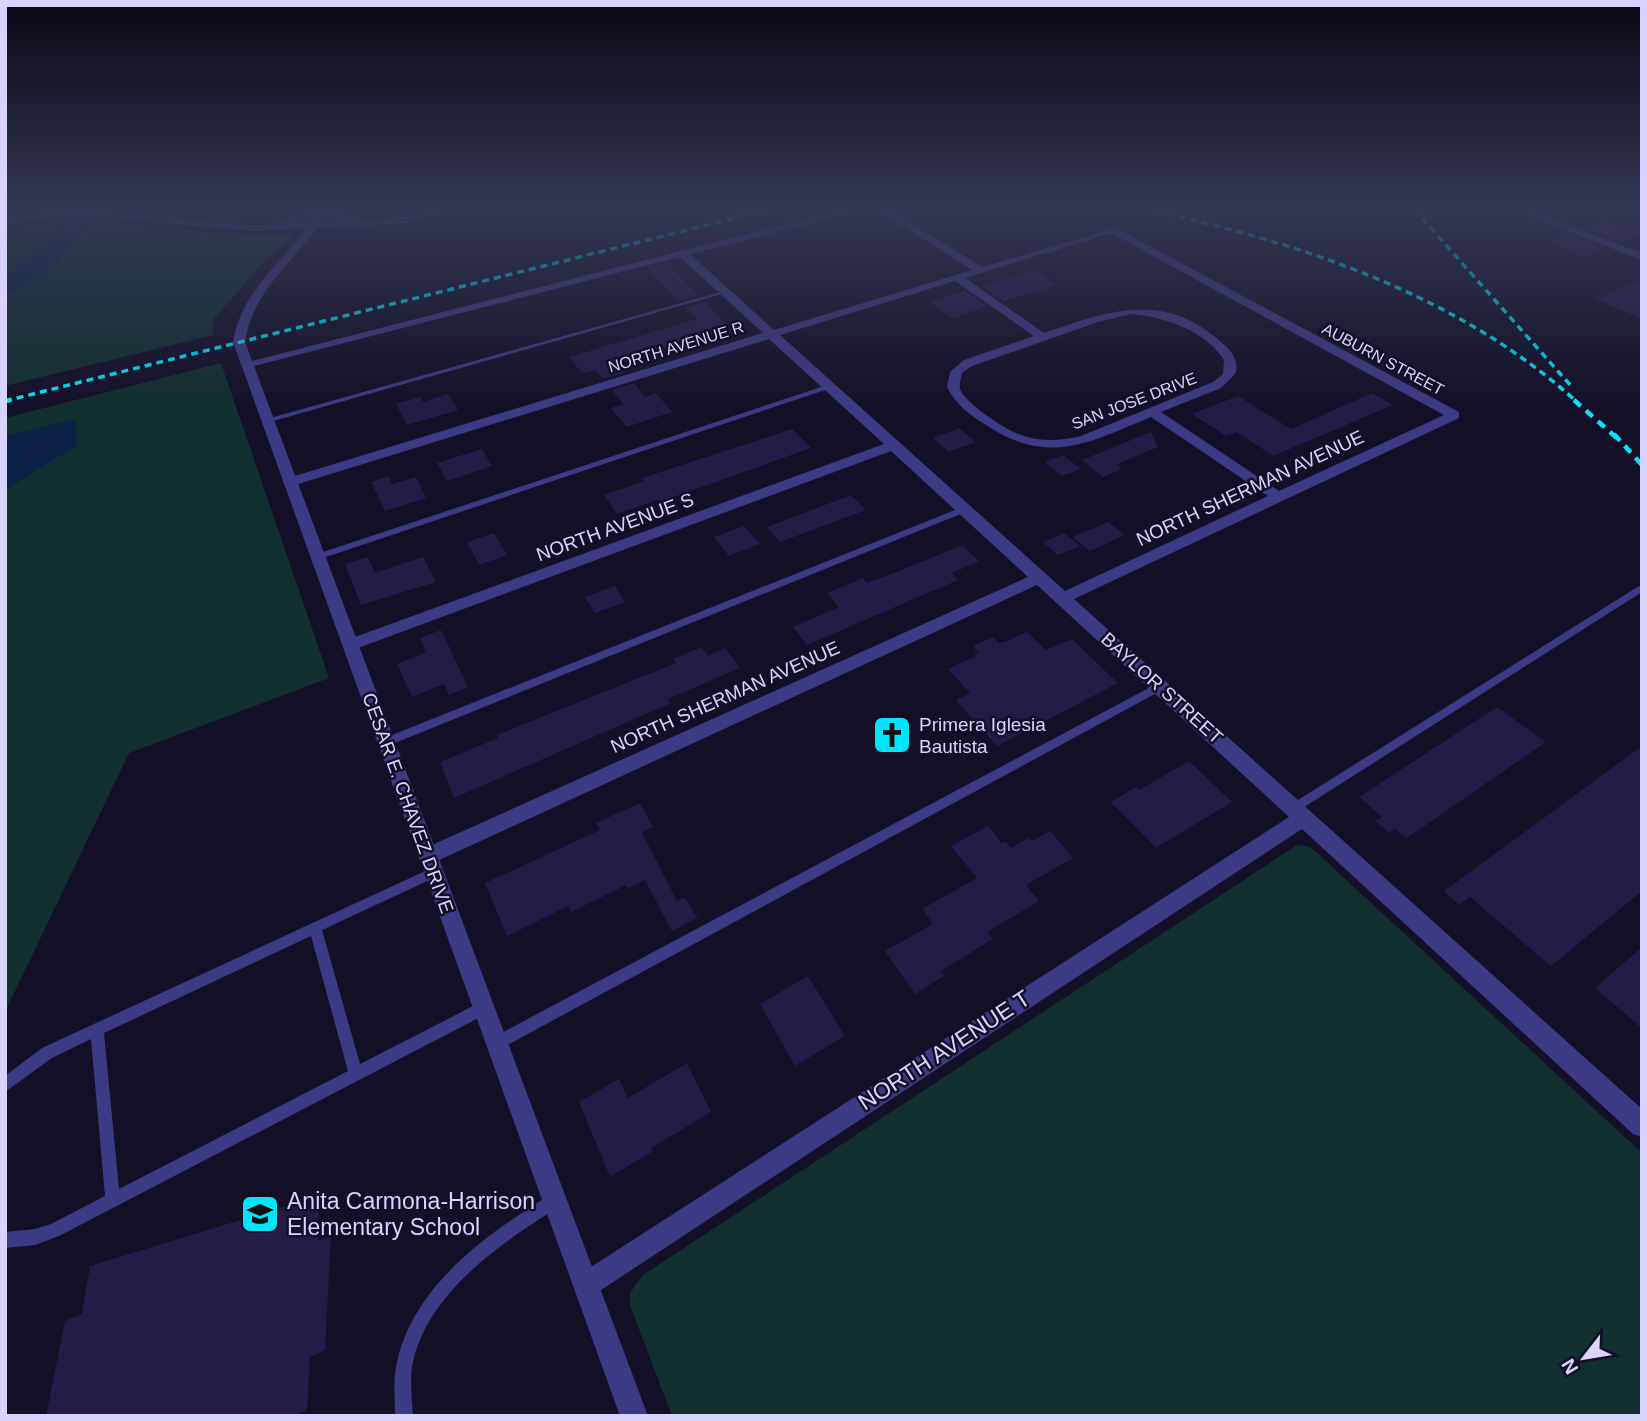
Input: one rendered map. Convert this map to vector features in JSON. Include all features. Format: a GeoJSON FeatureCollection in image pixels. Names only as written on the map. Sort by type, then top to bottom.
{"type":"FeatureCollection","features":[{"type":"Feature","properties":{"kind":"street","name":"CESAR E. CHAVEZ DRIVE"},"geometry":{"type":"LineString","coordinates":[[272,275],[253,297],[244,313],[239,342],[634,1416]]}},
{"type":"Feature","properties":{"kind":"street"},"geometry":{"type":"LineString","coordinates":[[246,364],[590,275]]}},
{"type":"Feature","properties":{"kind":"street","name":"BAYLOR STREET"},"geometry":{"type":"LineString","coordinates":[[707,275],[1642,1125]]}},
{"type":"Feature","properties":{"kind":"street","name":"NORTH AVENUE R"},"geometry":{"type":"LineString","coordinates":[[290,482],[962,275]]}},
{"type":"Feature","properties":{"kind":"street","name":"AUBURN STREET"},"geometry":{"type":"LineString","coordinates":[[1196,275],[1454,415]]}},
{"type":"Feature","properties":{"kind":"street"},"geometry":{"type":"LineString","coordinates":[[956,277],[1043,337]]}},
{"type":"Feature","properties":{"kind":"street","name":"SAN JOSE DRIVE"},"geometry":{"type":"LineString","coordinates":[[1141,312],[1180,321],[1216,343],[1227,353],[1232,367],[1229,376],[1223,381],[1085,439],[1064,444],[1039,443],[1002,432],[959,398],[953,387],[956,372],[968,363],[1043,337],[1113,314],[1141,312]]}},
{"type":"Feature","properties":{"kind":"street"},"geometry":{"type":"LineString","coordinates":[[1152,412],[1280,498]]}},
{"type":"Feature","properties":{"kind":"street","name":"NORTH SHERMAN AVENUE"},"geometry":{"type":"LineString","coordinates":[[1063,598],[1454,415]]}},
{"type":"Feature","properties":{"kind":"street","name":"NORTH AVENUE S"},"geometry":{"type":"LineString","coordinates":[[350,645],[894,445]]}},
{"type":"Feature","properties":{"kind":"street","name":"NORTH SHERMAN AVENUE"},"geometry":{"type":"LineString","coordinates":[[431,864],[1041,577]]}},
{"type":"Feature","properties":{"kind":"street","name":"NORTH AVENUE T"},"geometry":{"type":"LineString","coordinates":[[586,1285],[1299,813]]}},
{"type":"Feature","properties":{"kind":"lane"},"geometry":{"type":"LineString","coordinates":[[267,420],[726,292]]}},
{"type":"Feature","properties":{"kind":"lane"},"geometry":{"type":"LineString","coordinates":[[317,557],[830,387]]}},
{"type":"Feature","properties":{"kind":"lane"},"geometry":{"type":"LineString","coordinates":[[386,742],[965,509]]}},
{"type":"Feature","properties":{"kind":"lane"},"geometry":{"type":"LineString","coordinates":[[1299,813],[1639,589]]}},
{"type":"Feature","properties":{"kind":"lane"},"geometry":{"type":"LineString","coordinates":[[496,1043],[1160,686]]}},
{"type":"Feature","properties":{"kind":"lane"},"geometry":{"type":"LineString","coordinates":[[5,1086],[47,1053],[315,928],[431,864]]}},
{"type":"Feature","properties":{"kind":"lane"},"geometry":{"type":"LineString","coordinates":[[315,928],[356,1074]]}},
{"type":"Feature","properties":{"kind":"lane"},"geometry":{"type":"LineString","coordinates":[[5,1240],[35,1237],[54,1231],[484,1008]]}},
{"type":"Feature","properties":{"kind":"lane"},"geometry":{"type":"LineString","coordinates":[[97,1030],[113,1201]]}},
{"type":"Feature","properties":{"kind":"lane"},"geometry":{"type":"LineString","coordinates":[[404,1416],[404,1367],[424,1316],[440,1292],[508,1229],[555,1201]]}},
{"type":"Feature","properties":{"kind":"green space"},"geometry":{"type":"Polygon","coordinates":[[[5,275],[252,275],[213,320],[213,335],[5,386],[5,275]]]}},
{"type":"Feature","properties":{"kind":"green space"},"geometry":{"type":"Polygon","coordinates":[[[221,363],[329,678],[129,753],[5,1012],[5,418],[221,363]]]}},
{"type":"Feature","properties":{"kind":"green space"},"geometry":{"type":"Polygon","coordinates":[[[1297,845],[1310,847],[1316,852],[1642,1153],[1642,1416],[672,1416],[630,1305],[630,1293],[643,1275],[1297,845]]]}},
{"type":"Feature","properties":{"kind":"water"},"geometry":{"type":"Polygon","coordinates":[[[75,419],[77,445],[5,490],[5,436],[75,419]]]}},
{"type":"Feature","properties":{"kind":"building"},"geometry":{"type":"Polygon","coordinates":[[[655,275],[679,275],[698,295],[679,301],[655,275]]]}},
{"type":"Feature","properties":{"kind":"building"},"geometry":{"type":"Polygon","coordinates":[[[1017,275],[1043,275],[1057,285],[1003,301],[982,286],[1017,275]]]}},
{"type":"Feature","properties":{"kind":"building"},"geometry":{"type":"Polygon","coordinates":[[[1642,279],[1642,319],[1595,299],[1642,279]]]}},
{"type":"Feature","properties":{"kind":"building"},"geometry":{"type":"Polygon","coordinates":[[[965,291],[987,306],[953,319],[930,302],[965,291]]]}},
{"type":"Feature","properties":{"kind":"building"},"geometry":{"type":"Polygon","coordinates":[[[705,302],[727,324],[720,326],[725,331],[616,363],[624,373],[603,379],[595,370],[582,373],[569,357],[697,319],[685,307],[705,302]]]}},
{"type":"Feature","properties":{"kind":"building"},"geometry":{"type":"Polygon","coordinates":[[[634,383],[645,397],[656,393],[672,412],[627,427],[611,408],[623,404],[612,390],[634,383]]]}},
{"type":"Feature","properties":{"kind":"building"},"geometry":{"type":"Polygon","coordinates":[[[1372,393],[1393,405],[1273,456],[1237,432],[1226,436],[1192,414],[1238,396],[1291,429],[1372,393]]]}},
{"type":"Feature","properties":{"kind":"building"},"geometry":{"type":"Polygon","coordinates":[[[448,394],[458,410],[407,425],[396,404],[420,397],[423,402],[448,394]]]}},
{"type":"Feature","properties":{"kind":"building"},"geometry":{"type":"Polygon","coordinates":[[[959,428],[976,442],[949,452],[933,438],[959,428]]]}},
{"type":"Feature","properties":{"kind":"building"},"geometry":{"type":"Polygon","coordinates":[[[792,429],[811,448],[660,502],[659,499],[617,514],[604,495],[644,481],[642,478],[792,429]]]}},
{"type":"Feature","properties":{"kind":"building"},"geometry":{"type":"Polygon","coordinates":[[[1151,432],[1158,447],[1117,464],[1122,469],[1103,477],[1082,460],[1151,432]]]}},
{"type":"Feature","properties":{"kind":"building"},"geometry":{"type":"Polygon","coordinates":[[[482,449],[492,466],[447,481],[437,463],[482,449]]]}},
{"type":"Feature","properties":{"kind":"building"},"geometry":{"type":"Polygon","coordinates":[[[1063,455],[1081,469],[1062,476],[1045,462],[1063,455]]]}},
{"type":"Feature","properties":{"kind":"building"},"geometry":{"type":"Polygon","coordinates":[[[389,476],[392,484],[416,477],[426,498],[385,511],[371,482],[389,476]]]}},
{"type":"Feature","properties":{"kind":"building"},"geometry":{"type":"Polygon","coordinates":[[[851,495],[866,510],[780,542],[767,527],[851,495]]]}},
{"type":"Feature","properties":{"kind":"building"},"geometry":{"type":"Polygon","coordinates":[[[1108,522],[1125,535],[1090,551],[1073,537],[1108,522]]]}},
{"type":"Feature","properties":{"kind":"building"},"geometry":{"type":"Polygon","coordinates":[[[744,526],[760,544],[729,556],[714,537],[744,526]]]}},
{"type":"Feature","properties":{"kind":"building"},"geometry":{"type":"Polygon","coordinates":[[[494,533],[507,555],[479,565],[467,542],[494,533]]]}},
{"type":"Feature","properties":{"kind":"building"},"geometry":{"type":"Polygon","coordinates":[[[1064,533],[1080,546],[1058,555],[1043,542],[1064,533]]]}},
{"type":"Feature","properties":{"kind":"building"},"geometry":{"type":"Polygon","coordinates":[[[962,545],[979,561],[952,573],[958,580],[807,645],[793,627],[839,607],[827,593],[863,578],[867,583],[962,545]]]}},
{"type":"Feature","properties":{"kind":"building"},"geometry":{"type":"Polygon","coordinates":[[[368,557],[375,573],[423,557],[436,582],[361,605],[345,564],[368,557]]]}},
{"type":"Feature","properties":{"kind":"building"},"geometry":{"type":"Polygon","coordinates":[[[615,586],[625,602],[595,613],[585,597],[615,586]]]}},
{"type":"Feature","properties":{"kind":"building"},"geometry":{"type":"Polygon","coordinates":[[[441,630],[468,687],[449,695],[444,684],[412,697],[397,664],[426,652],[420,638],[441,630]]]}},
{"type":"Feature","properties":{"kind":"building"},"geometry":{"type":"Polygon","coordinates":[[[1027,632],[1046,650],[1072,639],[1118,683],[997,746],[956,700],[970,693],[948,669],[976,656],[974,654],[979,652],[973,646],[993,637],[999,643],[1004,642],[1027,632]]]}},
{"type":"Feature","properties":{"kind":"building"},"geometry":{"type":"Polygon","coordinates":[[[702,647],[708,656],[725,648],[740,668],[668,699],[671,703],[454,798],[440,762],[498,738],[497,735],[676,663],[673,659],[702,647]]]}},
{"type":"Feature","properties":{"kind":"building"},"geometry":{"type":"Polygon","coordinates":[[[1497,707],[1546,742],[1407,838],[1395,829],[1389,833],[1375,821],[1382,817],[1359,797],[1497,707]]]}},
{"type":"Feature","properties":{"kind":"building"},"geometry":{"type":"Polygon","coordinates":[[[1642,746],[1642,891],[1551,966],[1470,897],[1459,905],[1444,891],[1642,746]]]}},
{"type":"Feature","properties":{"kind":"building"},"geometry":{"type":"Polygon","coordinates":[[[1189,761],[1232,802],[1156,848],[1111,802],[1136,787],[1139,790],[1189,761]]]}},
{"type":"Feature","properties":{"kind":"building"},"geometry":{"type":"Polygon","coordinates":[[[640,803],[653,827],[642,833],[677,901],[685,897],[697,918],[672,931],[645,880],[628,888],[626,885],[571,912],[568,906],[507,936],[485,883],[600,830],[596,823],[640,803]]]}},
{"type":"Feature","properties":{"kind":"building"},"geometry":{"type":"Polygon","coordinates":[[[988,826],[1002,843],[1005,841],[1011,848],[1050,831],[1073,858],[1026,885],[1039,901],[987,932],[993,939],[941,971],[944,976],[915,994],[885,951],[933,924],[922,909],[977,878],[951,846],[988,826]]]}},
{"type":"Feature","properties":{"kind":"building"},"geometry":{"type":"Polygon","coordinates":[[[1642,947],[1642,1028],[1595,988],[1642,947]]]}},
{"type":"Feature","properties":{"kind":"building"},"geometry":{"type":"Polygon","coordinates":[[[808,976],[845,1036],[795,1066],[760,1004],[808,976]]]}},
{"type":"Feature","properties":{"kind":"building"},"geometry":{"type":"Polygon","coordinates":[[[687,1063],[711,1112],[651,1148],[653,1151],[610,1177],[579,1102],[619,1079],[628,1098],[687,1063]]]}},
{"type":"Feature","properties":{"kind":"building"},"geometry":{"type":"Polygon","coordinates":[[[319,1196],[318,1241],[331,1236],[325,1350],[310,1357],[307,1411],[291,1416],[46,1416],[65,1321],[82,1314],[90,1266],[319,1196]]]}},
{"type":"Feature","properties":{"kind":"waterway"},"geometry":{"type":"LineString","coordinates":[[5,287],[21,275]]}},
{"type":"Feature","properties":{"kind":"railway"},"geometry":{"type":"LineString","coordinates":[[11,400],[5,401],[506,275]]}},
{"type":"Feature","properties":{"kind":"railway"},"geometry":{"type":"LineString","coordinates":[[1368,275],[1480,330],[1530,363],[1576,401]]}},
{"type":"Feature","properties":{"kind":"railway"},"geometry":{"type":"LineString","coordinates":[[1473,275],[1572,387]]}},
{"type":"Feature","properties":{"kind":"railway"},"geometry":{"type":"LineString","coordinates":[[1574,400],[1619,440]]}},
{"type":"Feature","properties":{"kind":"railway"},"geometry":{"type":"LineString","coordinates":[[1614,434],[1642,465]]}},
{"type":"Feature","properties":{"kind":"place","name":"Primera Iglesia Bautista"},"geometry":{"type":"Point","coordinates":[892,735]}},
{"type":"Feature","properties":{"kind":"place","name":"Anita Carmona-Harrison Elementary School"},"geometry":{"type":"Point","coordinates":[260,1214]}}]}
